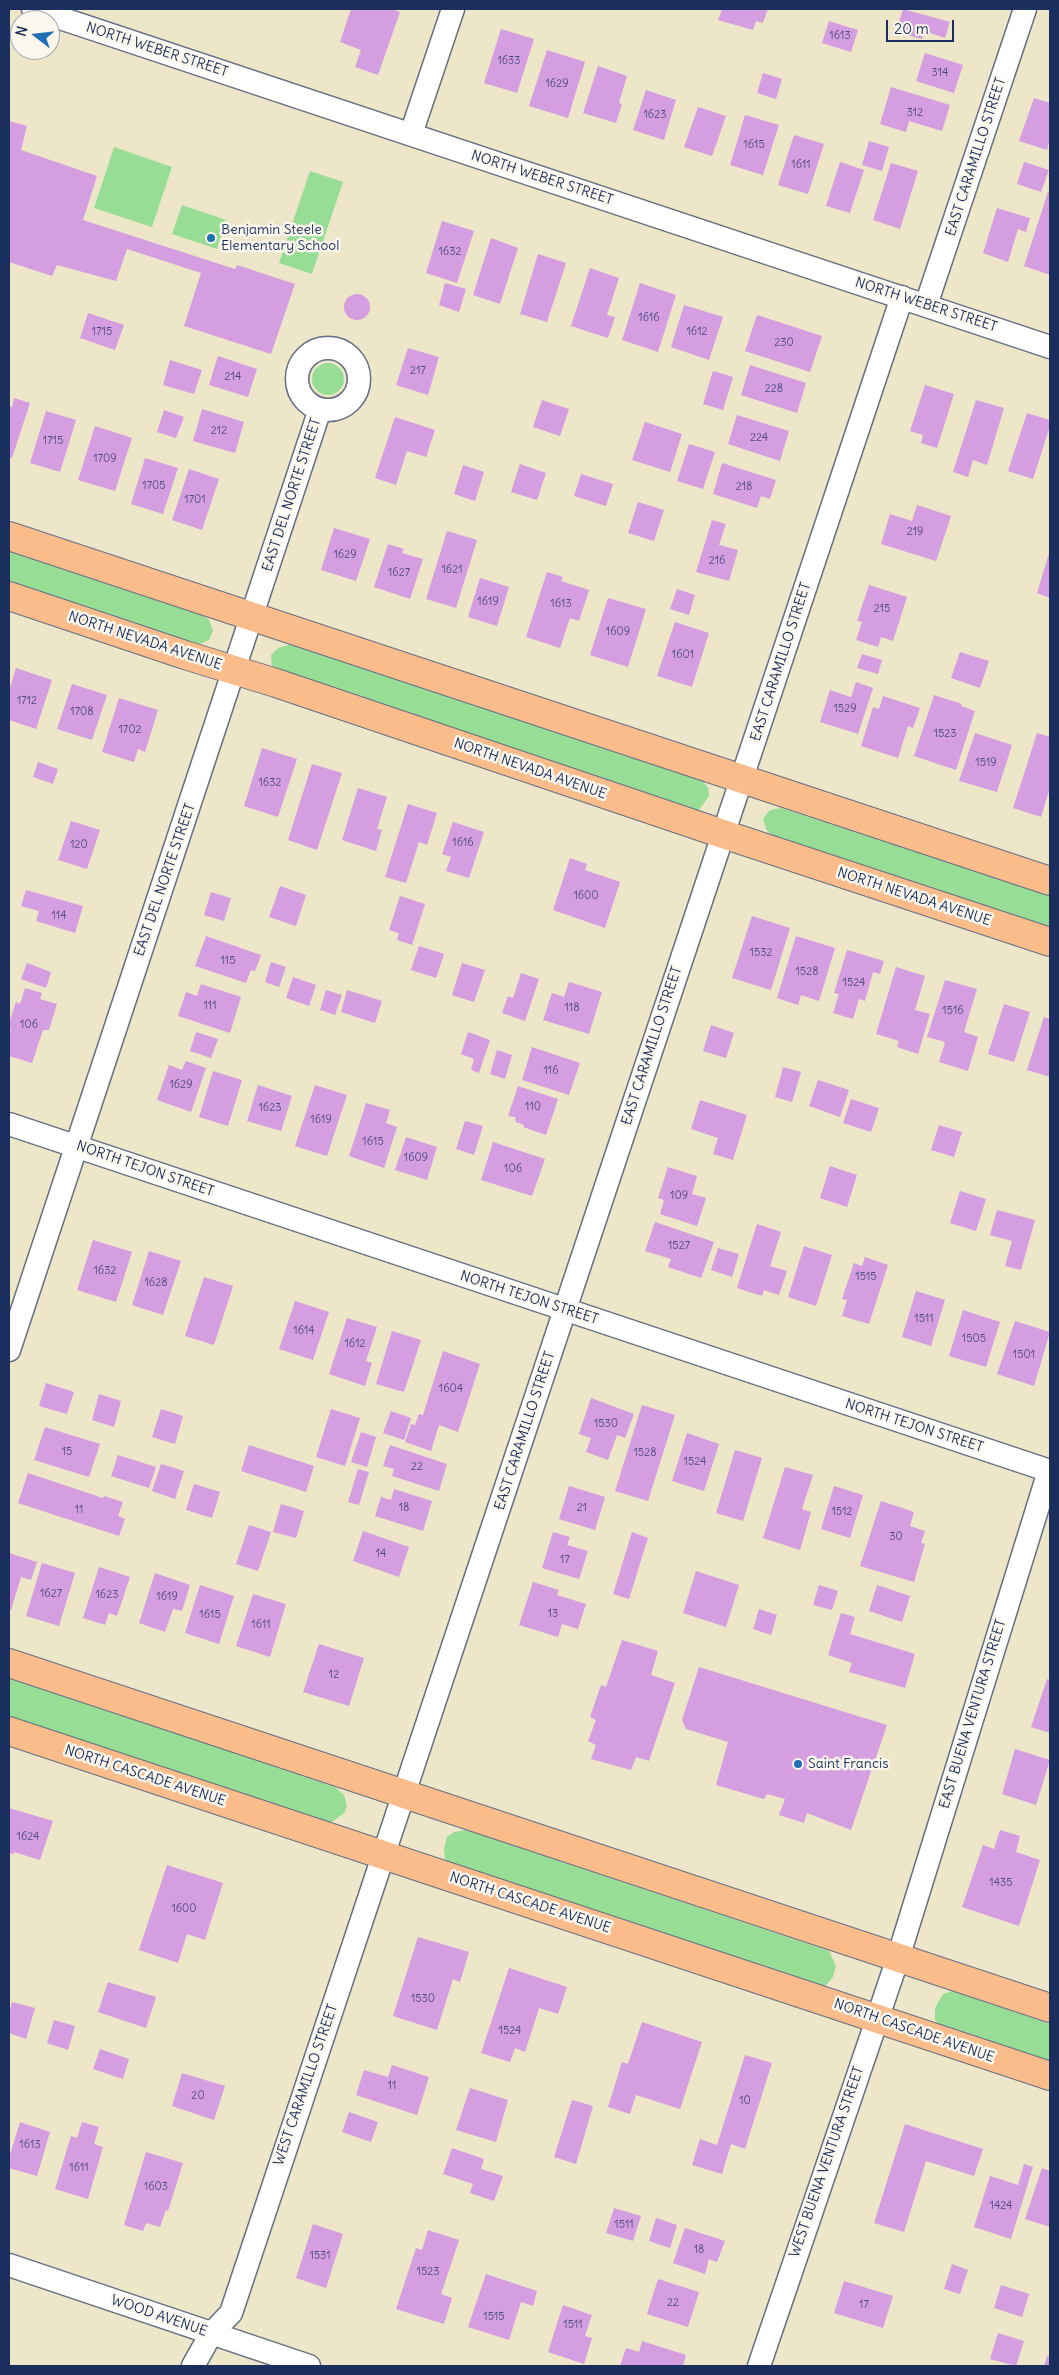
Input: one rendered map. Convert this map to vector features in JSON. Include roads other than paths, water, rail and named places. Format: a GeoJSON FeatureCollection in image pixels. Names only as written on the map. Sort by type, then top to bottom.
{"type":"FeatureCollection","features":[{"type":"Feature","properties":{"kind":"main road"},"geometry":{"type":"LineString","coordinates":[[9,536],[1050,881]]}},
{"type":"Feature","properties":{"kind":"main road","name":"NORTH NEVADA AVENUE"},"geometry":{"type":"LineString","coordinates":[[9,596],[276,683],[1050,942]]}},
{"type":"Feature","properties":{"kind":"main road"},"geometry":{"type":"LineString","coordinates":[[9,1663],[404,1796],[1050,2008]]}},
{"type":"Feature","properties":{"kind":"main road","name":"NORTH CASCADE AVENUE"},"geometry":{"type":"LineString","coordinates":[[9,1731],[1050,2076]]}},
{"type":"Feature","properties":{"kind":"street","name":"NORTH WEBER STREET"},"geometry":{"type":"LineString","coordinates":[[33,9],[1050,346]]}},
{"type":"Feature","properties":{"kind":"street"},"geometry":{"type":"LineString","coordinates":[[411,134],[453,9]]}},
{"type":"Feature","properties":{"kind":"street","name":"EAST CARAMILLO STREET"},"geometry":{"type":"LineString","coordinates":[[926,305],[1025,9]]}},
{"type":"Feature","properties":{"kind":"street","name":"EAST CARAMILLO STREET"},"geometry":{"type":"LineString","coordinates":[[404,1796],[902,297]]}},
{"type":"Feature","properties":{"kind":"street","name":"EAST DEL NORTE STREET"},"geometry":{"type":"LineString","coordinates":[[9,1350],[75,1146],[235,671],[320,409]]}},
{"type":"Feature","properties":{"kind":"street","name":"NORTH TEJON STREET"},"geometry":{"type":"LineString","coordinates":[[9,1124],[1050,1471]]}},
{"type":"Feature","properties":{"kind":"street","name":"EAST BUENA VENTURA STREET"},"geometry":{"type":"LineString","coordinates":[[898,1958],[1050,1471]]}},
{"type":"Feature","properties":{"kind":"street","name":"WEST CARAMILLO STREET"},"geometry":{"type":"LineString","coordinates":[[193,2366],[211,2334],[231,2313],[304,2090],[404,1796]]}},
{"type":"Feature","properties":{"kind":"street","name":"WEST BUENA VENTURA STREET"},"geometry":{"type":"LineString","coordinates":[[759,2366],[898,1958]]}},
{"type":"Feature","properties":{"kind":"street","name":"WOOD AVENUE"},"geometry":{"type":"LineString","coordinates":[[9,2265],[309,2366]]}},
{"type":"Feature","properties":{"kind":"place","name":"Benjamin Steele Elementary School"},"geometry":{"type":"Point","coordinates":[211,238]}},
{"type":"Feature","properties":{"kind":"place","name":"Saint Francis"},"geometry":{"type":"Point","coordinates":[798,1764]}}]}
